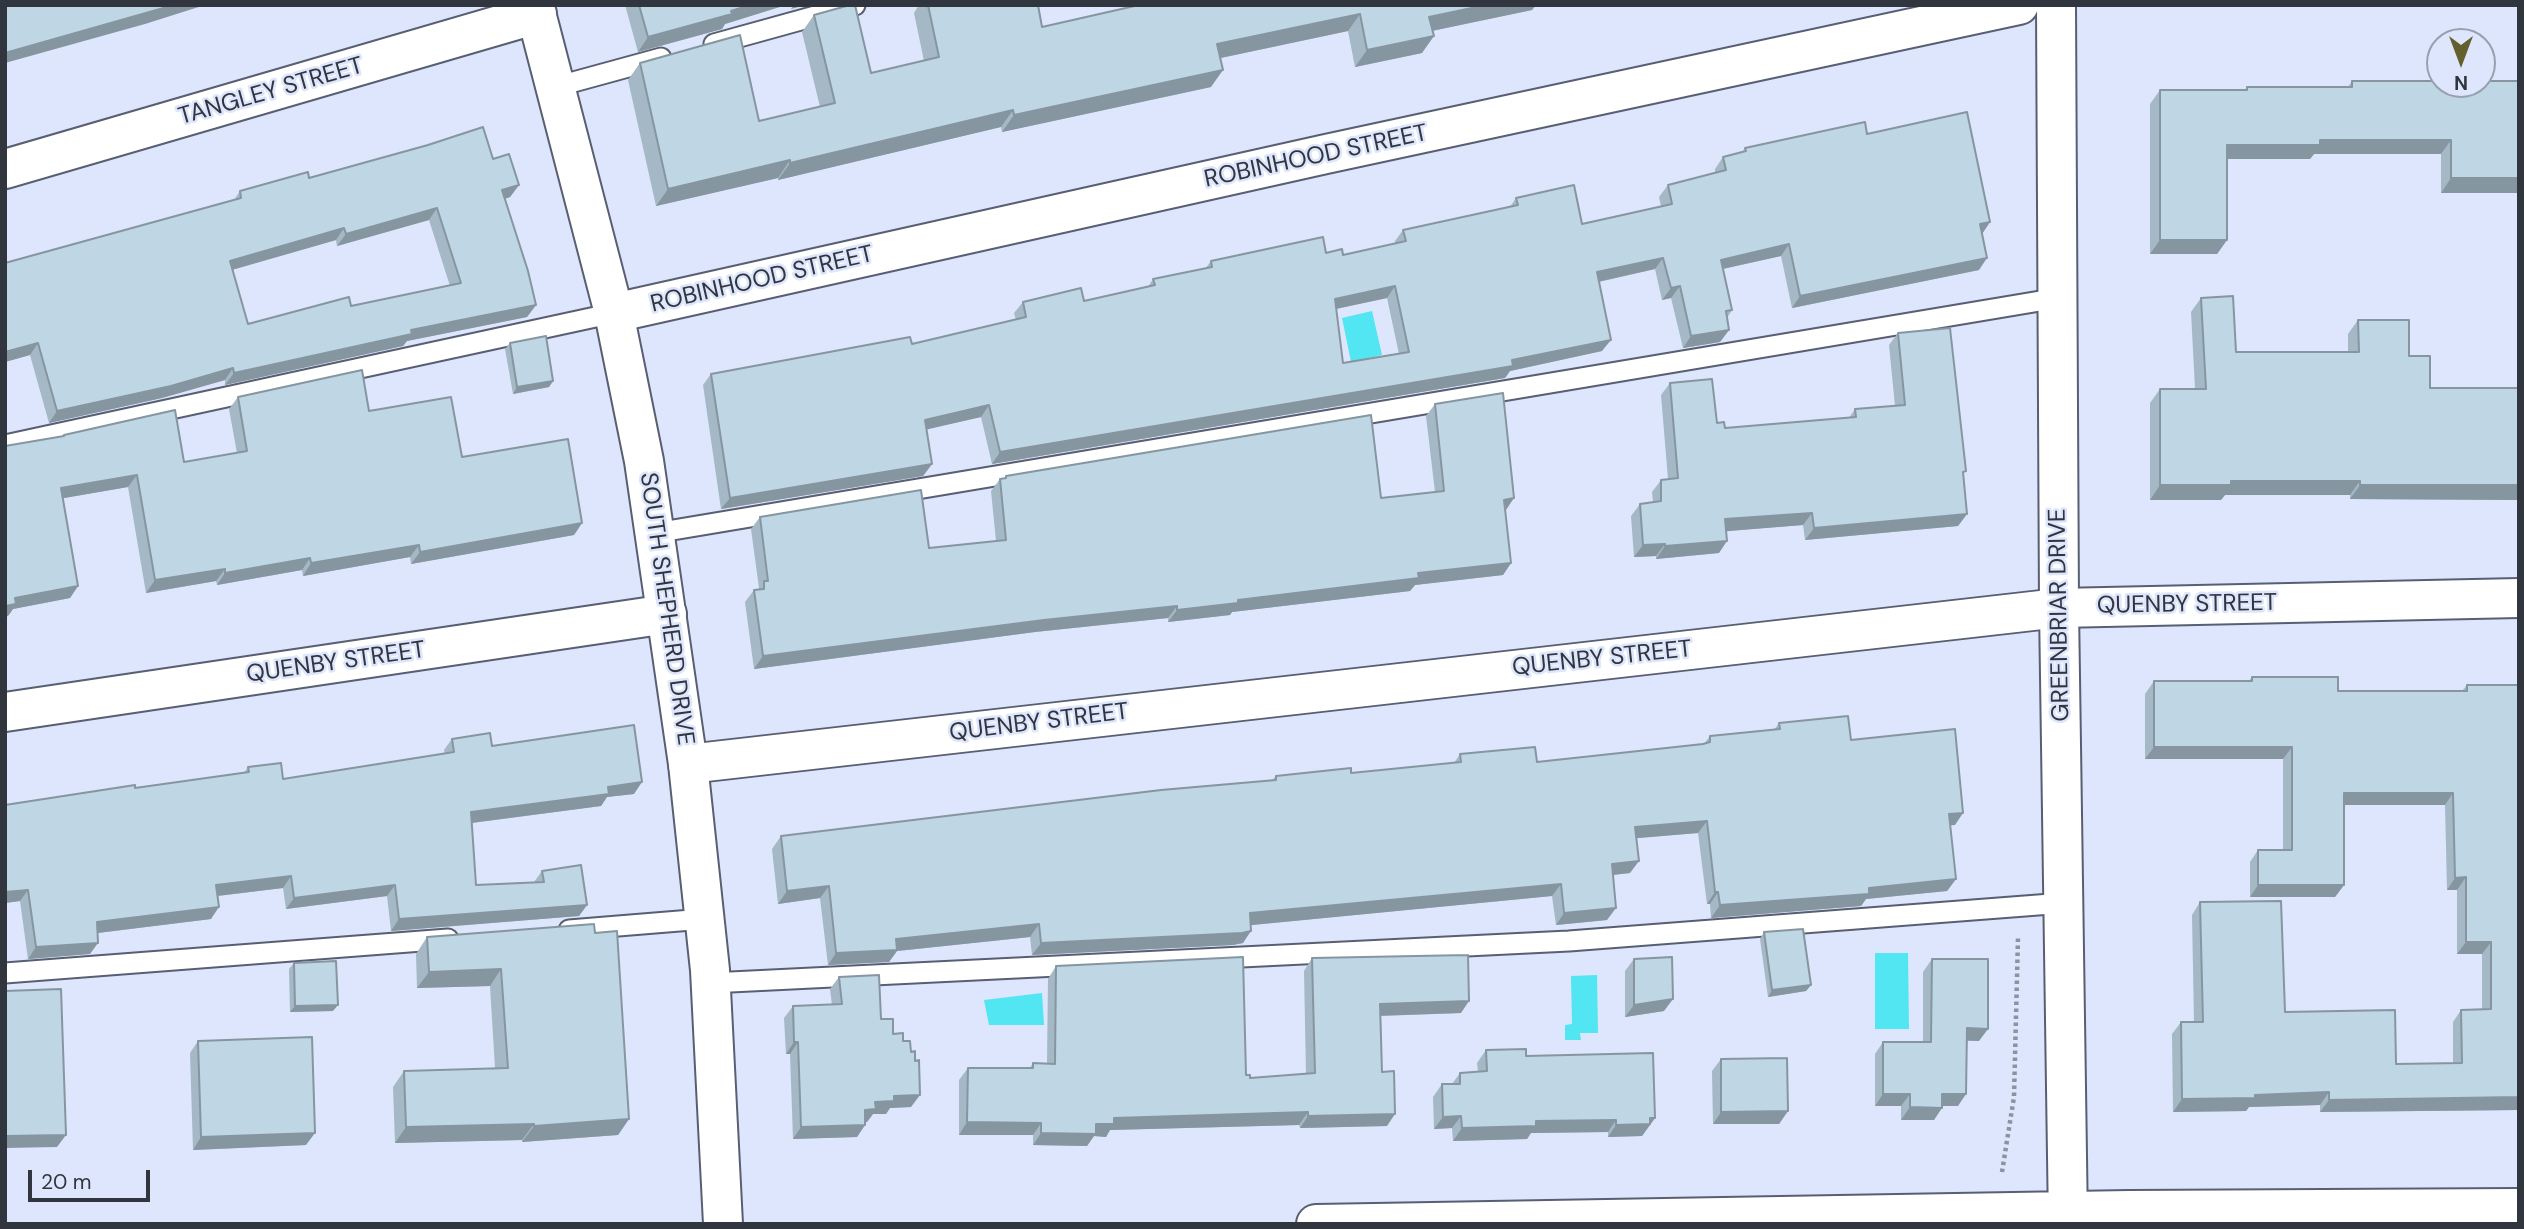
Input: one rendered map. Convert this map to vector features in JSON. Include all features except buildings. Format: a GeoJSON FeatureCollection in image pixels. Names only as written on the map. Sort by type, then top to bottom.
{"type":"FeatureCollection","features":[{"type":"Feature","properties":{"kind":"street","name":"ROBINHOOD STREET"},"geometry":{"type":"LineString","coordinates":[[614,313],[1339,151],[2019,5]]}},
{"type":"Feature","properties":{"kind":"street","name":"GREENBRIAR DRIVE"},"geometry":{"type":"LineString","coordinates":[[2056,5],[2059,608],[2067,1218]]}},
{"type":"Feature","properties":{"kind":"street","name":"SOUTH SHEPHERD DRIVE"},"geometry":{"type":"LineString","coordinates":[[535,10],[614,313],[644,461],[688,764],[710,983],[723,1224]]}},
{"type":"Feature","properties":{"kind":"street","name":"TANGLEY STREET"},"geometry":{"type":"LineString","coordinates":[[5,169],[535,10]]}},
{"type":"Feature","properties":{"kind":"street","name":"QUENBY STREET"},"geometry":{"type":"LineString","coordinates":[[688,764],[2059,608],[2519,598]]}},
{"type":"Feature","properties":{"kind":"street","name":"QUENBY STREET"},"geometry":{"type":"LineString","coordinates":[[5,712],[667,614]]}},
{"type":"Feature","properties":{"kind":"street"},"geometry":{"type":"LineString","coordinates":[[1316,1224],[2067,1218],[2519,1208]]}},
{"type":"Feature","properties":{"kind":"lane"},"geometry":{"type":"LineString","coordinates":[[555,87],[855,5]]}},
{"type":"Feature","properties":{"kind":"lane"},"geometry":{"type":"LineString","coordinates":[[655,534],[2058,298]]}},
{"type":"Feature","properties":{"kind":"lane"},"geometry":{"type":"LineString","coordinates":[[5,445],[614,313]]}},
{"type":"Feature","properties":{"kind":"lane"},"geometry":{"type":"LineString","coordinates":[[710,983],[1569,941],[2064,903]]}},
{"type":"Feature","properties":{"kind":"lane"},"geometry":{"type":"LineString","coordinates":[[554,931],[704,919]]}},
{"type":"Feature","properties":{"kind":"lane"},"geometry":{"type":"LineString","coordinates":[[5,973],[471,937]]}},
{"type":"Feature","properties":{"kind":"water"},"geometry":{"type":"Polygon","coordinates":[[[1372,311],[1382,355],[1351,362],[1342,318],[1372,311]]]}},
{"type":"Feature","properties":{"kind":"water"},"geometry":{"type":"Polygon","coordinates":[[[1875,953],[1908,953],[1909,1029],[1875,1029],[1875,953]]]}},
{"type":"Feature","properties":{"kind":"water"},"geometry":{"type":"Polygon","coordinates":[[[1597,975],[1598,1033],[1580,1033],[1581,1040],[1565,1040],[1565,1025],[1572,1024],[1571,976],[1597,975]]]}},
{"type":"Feature","properties":{"kind":"water"},"geometry":{"type":"Polygon","coordinates":[[[1042,993],[1044,1025],[989,1025],[984,1000],[1042,993]]]}}]}
